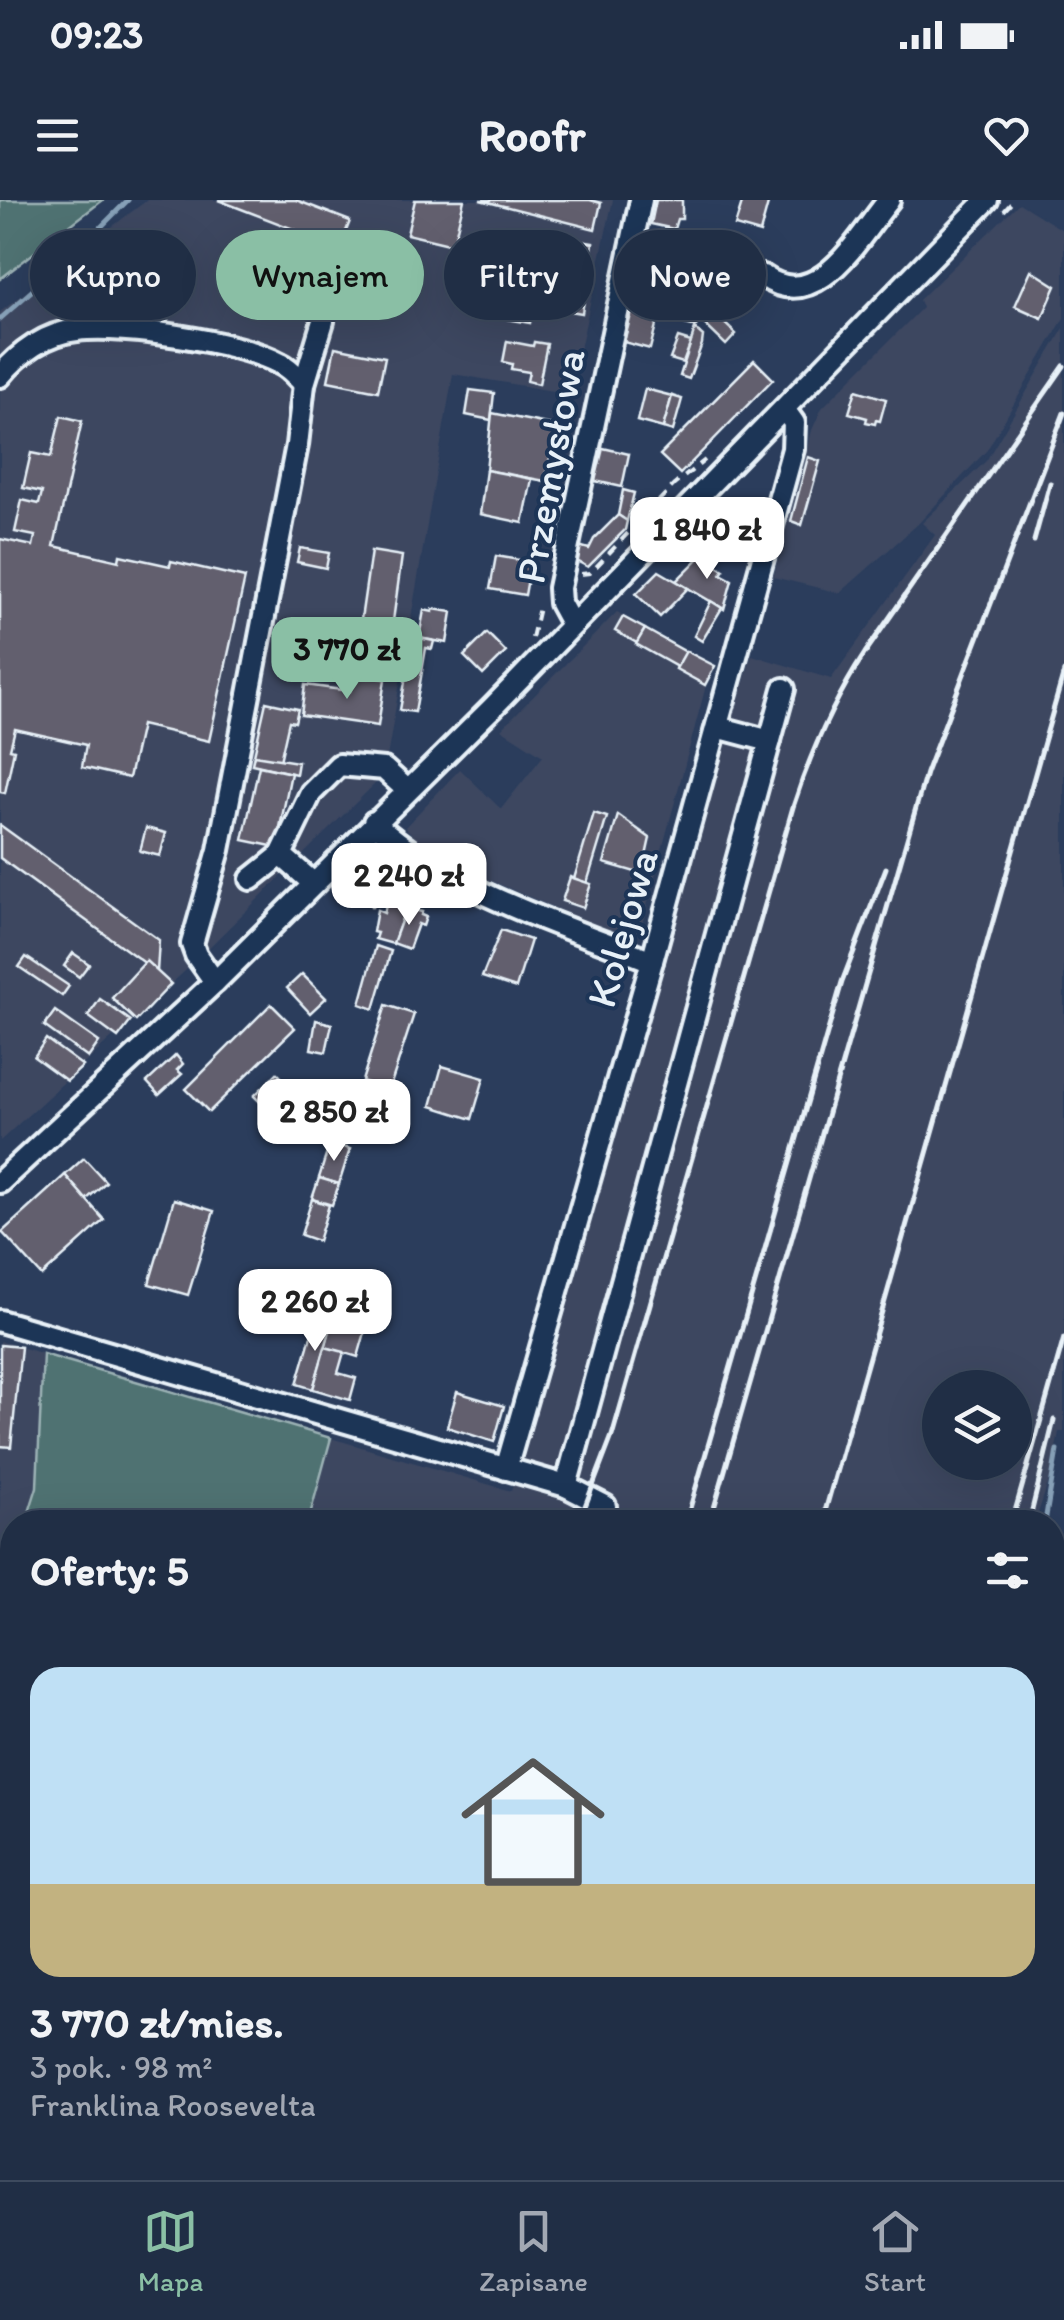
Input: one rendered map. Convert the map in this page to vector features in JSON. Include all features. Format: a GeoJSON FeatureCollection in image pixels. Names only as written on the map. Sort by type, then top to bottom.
{"type":"FeatureCollection","features":[{"type":"Feature","properties":{"kind":"street","name":"Przemysłowa"},"geometry":{"type":"LineString","coordinates":[[572,625],[560,602],[558,588],[641,200]]}},
{"type":"Feature","properties":{"kind":"street"},"geometry":{"type":"LineString","coordinates":[[766,278],[801,288],[825,278],[889,200]]}},
{"type":"Feature","properties":{"kind":"street"},"geometry":{"type":"LineString","coordinates":[[0,1182],[216,982],[535,664],[979,203]]}},
{"type":"Feature","properties":{"kind":"street"},"geometry":{"type":"LineString","coordinates":[[216,982],[192,944],[219,850],[297,445],[304,384],[323,321]]}},
{"type":"Feature","properties":{"kind":"street"},"geometry":{"type":"LineString","coordinates":[[0,376],[44,339],[76,330],[121,330],[251,352],[285,365],[304,384]]}},
{"type":"Feature","properties":{"kind":"street","name":"Kolejowa"},"geometry":{"type":"LineString","coordinates":[[506,1469],[652,961],[796,435],[794,423],[784,409]]}},
{"type":"Feature","properties":{"kind":"street"},"geometry":{"type":"LineString","coordinates":[[566,1486],[784,690]]}},
{"type":"Feature","properties":{"kind":"street"},"geometry":{"type":"LineString","coordinates":[[717,727],[770,741]]}},
{"type":"Feature","properties":{"kind":"street"},"geometry":{"type":"LineString","coordinates":[[251,879],[281,855],[311,793],[340,766],[384,769],[407,790]]}},
{"type":"Feature","properties":{"kind":"street"},"geometry":{"type":"LineString","coordinates":[[374,822],[405,850],[448,877],[652,961]]}},
{"type":"Feature","properties":{"kind":"street"},"geometry":{"type":"LineString","coordinates":[[281,855],[313,884]]}},
{"type":"Feature","properties":{"kind":"street"},"geometry":{"type":"LineString","coordinates":[[0,1322],[566,1486],[605,1506],[604,1510]]}},
{"type":"Feature","properties":{"kind":"path"},"geometry":{"type":"LineString","coordinates":[[535,664],[522,653],[532,638],[541,598]]}},
{"type":"Feature","properties":{"kind":"shaded area"},"geometry":{"type":"Polygon","coordinates":[[[147,200],[613,200],[594,286],[594,230],[444,230],[444,320],[586,320],[570,394],[453,374],[384,775],[185,971],[0,1141],[0,312],[30,289],[30,320],[196,320],[196,230],[108,230],[147,200]]]}},
{"type":"Feature","properties":{"kind":"shaded area"},"geometry":{"type":"Polygon","coordinates":[[[1019,203],[1064,231],[1064,318],[987,450],[918,524],[840,593],[773,577],[812,430],[822,408],[922,308],[919,300],[1019,203]]]}},
{"type":"Feature","properties":{"kind":"shaded area"},"geometry":{"type":"Polygon","coordinates":[[[1064,328],[1064,1432],[1059,1432],[1039,1510],[0,1510],[0,1341],[511,1491],[689,862],[752,655],[831,679],[935,535],[922,523],[986,461],[1064,328]]]}},
{"type":"Feature","properties":{"kind":"shaded area"},"geometry":{"type":"Polygon","coordinates":[[[617,612],[711,667],[637,943],[431,855],[405,827],[460,769],[501,809],[543,756],[501,729],[617,612]]]}},
{"type":"Feature","properties":{"kind":"green space"},"geometry":{"type":"Polygon","coordinates":[[[0,200],[103,200],[64,230],[30,230],[30,256],[0,279],[0,200]]]}},
{"type":"Feature","properties":{"kind":"green space"},"geometry":{"type":"Polygon","coordinates":[[[43,1354],[331,1438],[311,1510],[30,1510],[37,1487],[43,1354]]]}},
{"type":"Feature","properties":{"kind":"building"},"geometry":{"type":"Polygon","coordinates":[[[218,200],[296,200],[350,221],[347,230],[296,230],[218,200]]]}},
{"type":"Feature","properties":{"kind":"building"},"geometry":{"type":"Polygon","coordinates":[[[415,200],[464,200],[457,230],[444,230],[444,243],[424,238],[424,230],[408,230],[415,200]]]}},
{"type":"Feature","properties":{"kind":"building"},"geometry":{"type":"Polygon","coordinates":[[[480,200],[590,200],[601,203],[595,229],[480,200]]]}},
{"type":"Feature","properties":{"kind":"building"},"geometry":{"type":"Polygon","coordinates":[[[656,200],[682,200],[682,219],[677,219],[674,229],[651,224],[656,200]]]}},
{"type":"Feature","properties":{"kind":"building"},"geometry":{"type":"Polygon","coordinates":[[[743,200],[769,200],[761,230],[735,226],[743,200]]]}},
{"type":"Feature","properties":{"kind":"building"},"geometry":{"type":"Polygon","coordinates":[[[1031,270],[1056,286],[1042,318],[1015,306],[1031,270]]]}},
{"type":"Feature","properties":{"kind":"building"},"geometry":{"type":"Polygon","coordinates":[[[630,320],[657,320],[650,349],[624,342],[630,320]]]}},
{"type":"Feature","properties":{"kind":"building"},"geometry":{"type":"Polygon","coordinates":[[[669,320],[698,320],[696,327],[669,320]]]}},
{"type":"Feature","properties":{"kind":"building"},"geometry":{"type":"Polygon","coordinates":[[[700,320],[721,320],[736,334],[726,345],[700,320]]]}},
{"type":"Feature","properties":{"kind":"building"},"geometry":{"type":"Polygon","coordinates":[[[695,329],[703,336],[689,379],[680,376],[695,329]]]}},
{"type":"Feature","properties":{"kind":"building"},"geometry":{"type":"Polygon","coordinates":[[[678,338],[691,342],[683,363],[670,359],[678,338]]]}},
{"type":"Feature","properties":{"kind":"building"},"geometry":{"type":"Polygon","coordinates":[[[507,341],[533,346],[534,342],[547,344],[539,384],[527,381],[529,372],[511,369],[512,364],[503,362],[507,341]]]}},
{"type":"Feature","properties":{"kind":"building"},"geometry":{"type":"Polygon","coordinates":[[[335,347],[385,357],[378,391],[328,381],[335,347]]]}},
{"type":"Feature","properties":{"kind":"building"},"geometry":{"type":"Polygon","coordinates":[[[754,360],[773,379],[680,474],[660,455],[754,360]]]}},
{"type":"Feature","properties":{"kind":"building"},"geometry":{"type":"Polygon","coordinates":[[[645,389],[672,396],[663,428],[637,421],[645,389]]]}},
{"type":"Feature","properties":{"kind":"building"},"geometry":{"type":"Polygon","coordinates":[[[470,390],[494,393],[491,420],[466,415],[470,390]]]}},
{"type":"Feature","properties":{"kind":"building"},"geometry":{"type":"Polygon","coordinates":[[[856,390],[886,399],[880,421],[866,422],[867,418],[849,413],[856,390]]]}},
{"type":"Feature","properties":{"kind":"building"},"geometry":{"type":"Polygon","coordinates":[[[672,396],[682,399],[673,431],[663,428],[672,396]]]}},
{"type":"Feature","properties":{"kind":"building"},"geometry":{"type":"Polygon","coordinates":[[[492,413],[557,426],[545,481],[486,470],[492,413]]]}},
{"type":"Feature","properties":{"kind":"building"},"geometry":{"type":"Polygon","coordinates":[[[61,416],[82,421],[54,546],[119,561],[120,555],[170,566],[171,561],[245,578],[209,741],[141,725],[129,778],[82,767],[86,745],[15,729],[5,793],[0,792],[0,539],[33,546],[35,536],[15,532],[22,500],[39,504],[42,492],[23,488],[31,453],[51,457],[61,416]]]}},
{"type":"Feature","properties":{"kind":"building"},"geometry":{"type":"Polygon","coordinates":[[[603,448],[629,454],[622,487],[595,481],[603,448]]]}},
{"type":"Feature","properties":{"kind":"building"},"geometry":{"type":"Polygon","coordinates":[[[808,457],[820,461],[802,525],[791,521],[808,457]]]}},
{"type":"Feature","properties":{"kind":"building"},"geometry":{"type":"Polygon","coordinates":[[[486,470],[532,479],[523,523],[480,514],[486,470]]]}},
{"type":"Feature","properties":{"kind":"building"},"geometry":{"type":"Polygon","coordinates":[[[623,490],[634,493],[627,521],[618,515],[623,490]]]}},
{"type":"Feature","properties":{"kind":"building"},"geometry":{"type":"Polygon","coordinates":[[[618,515],[627,521],[625,530],[588,567],[577,561],[579,546],[589,549],[618,515]]]}},
{"type":"Feature","properties":{"kind":"building"},"geometry":{"type":"Polygon","coordinates":[[[300,548],[329,553],[326,568],[297,562],[300,548]]]}},
{"type":"Feature","properties":{"kind":"building"},"geometry":{"type":"Polygon","coordinates":[[[371,551],[402,556],[385,679],[353,674],[371,551]]]}},
{"type":"Feature","properties":{"kind":"building"},"geometry":{"type":"Polygon","coordinates":[[[496,556],[531,562],[525,595],[490,589],[496,556]]]}},
{"type":"Feature","properties":{"kind":"building"},"geometry":{"type":"Polygon","coordinates":[[[701,556],[724,570],[721,574],[732,580],[724,609],[676,581],[701,556]]]}},
{"type":"Feature","properties":{"kind":"building"},"geometry":{"type":"Polygon","coordinates":[[[659,571],[688,588],[660,617],[636,594],[659,571]]]}},
{"type":"Feature","properties":{"kind":"building"},"geometry":{"type":"Polygon","coordinates":[[[711,601],[722,608],[702,641],[694,636],[711,601]]]}},
{"type":"Feature","properties":{"kind":"building"},"geometry":{"type":"Polygon","coordinates":[[[424,610],[452,612],[447,643],[419,638],[424,610]]]}},
{"type":"Feature","properties":{"kind":"building"},"geometry":{"type":"Polygon","coordinates":[[[623,617],[645,629],[637,643],[615,631],[623,617]]]}},
{"type":"Feature","properties":{"kind":"building"},"geometry":{"type":"Polygon","coordinates":[[[645,629],[686,652],[677,667],[636,644],[645,629]]]}},
{"type":"Feature","properties":{"kind":"building"},"geometry":{"type":"Polygon","coordinates":[[[487,633],[506,652],[483,675],[464,656],[487,633]]]}},
{"type":"Feature","properties":{"kind":"building"},"geometry":{"type":"Polygon","coordinates":[[[413,637],[434,641],[432,649],[426,648],[415,712],[400,710],[413,637]]]}},
{"type":"Feature","properties":{"kind":"building"},"geometry":{"type":"Polygon","coordinates":[[[686,651],[715,666],[705,685],[676,669],[686,651]]]}},
{"type":"Feature","properties":{"kind":"building"},"geometry":{"type":"Polygon","coordinates":[[[353,674],[385,679],[378,726],[301,715],[305,685],[350,691],[353,674]]]}},
{"type":"Feature","properties":{"kind":"building"},"geometry":{"type":"Polygon","coordinates":[[[266,702],[298,709],[295,722],[289,721],[280,761],[254,755],[266,702]]]}},
{"type":"Feature","properties":{"kind":"building"},"geometry":{"type":"Polygon","coordinates":[[[254,755],[298,762],[296,774],[252,764],[254,755]]]}},
{"type":"Feature","properties":{"kind":"building"},"geometry":{"type":"Polygon","coordinates":[[[259,766],[291,773],[276,847],[243,840],[259,766]]]}},
{"type":"Feature","properties":{"kind":"building"},"geometry":{"type":"Polygon","coordinates":[[[594,813],[607,817],[587,883],[574,879],[594,813]]]}},
{"type":"Feature","properties":{"kind":"building"},"geometry":{"type":"Polygon","coordinates":[[[618,815],[650,838],[642,874],[604,863],[618,815]]]}},
{"type":"Feature","properties":{"kind":"building"},"geometry":{"type":"Polygon","coordinates":[[[0,825],[159,940],[157,972],[0,858],[0,825]]]}},
{"type":"Feature","properties":{"kind":"building"},"geometry":{"type":"Polygon","coordinates":[[[146,828],[166,833],[160,856],[140,851],[146,828]]]}},
{"type":"Feature","properties":{"kind":"building"},"geometry":{"type":"Polygon","coordinates":[[[366,865],[386,885],[382,889],[386,894],[380,900],[376,895],[372,907],[348,883],[366,865]]]}},
{"type":"Feature","properties":{"kind":"building"},"geometry":{"type":"Polygon","coordinates":[[[407,870],[415,877],[408,897],[393,891],[407,870]]]}},
{"type":"Feature","properties":{"kind":"building"},"geometry":{"type":"Polygon","coordinates":[[[570,877],[591,884],[583,908],[562,901],[570,877]]]}},
{"type":"Feature","properties":{"kind":"building"},"geometry":{"type":"Polygon","coordinates":[[[387,902],[406,908],[393,944],[375,939],[377,933],[373,932],[377,910],[384,913],[387,902]]]}},
{"type":"Feature","properties":{"kind":"building"},"geometry":{"type":"Polygon","coordinates":[[[406,908],[426,917],[423,926],[418,924],[409,949],[393,943],[406,908]]]}},
{"type":"Feature","properties":{"kind":"building"},"geometry":{"type":"Polygon","coordinates":[[[501,930],[531,940],[516,988],[482,977],[501,930]]]}},
{"type":"Feature","properties":{"kind":"building"},"geometry":{"type":"Polygon","coordinates":[[[376,946],[391,951],[374,1009],[360,1004],[376,946]]]}},
{"type":"Feature","properties":{"kind":"building"},"geometry":{"type":"Polygon","coordinates":[[[73,953],[89,964],[79,977],[64,966],[73,953]]]}},
{"type":"Feature","properties":{"kind":"building"},"geometry":{"type":"Polygon","coordinates":[[[26,957],[69,986],[62,996],[19,967],[26,957]]]}},
{"type":"Feature","properties":{"kind":"building"},"geometry":{"type":"Polygon","coordinates":[[[146,961],[171,984],[136,1021],[112,998],[146,961]]]}},
{"type":"Feature","properties":{"kind":"building"},"geometry":{"type":"Polygon","coordinates":[[[302,974],[326,998],[310,1013],[287,988],[302,974]]]}},
{"type":"Feature","properties":{"kind":"building"},"geometry":{"type":"Polygon","coordinates":[[[100,999],[131,1021],[118,1038],[88,1016],[100,999]]]}},
{"type":"Feature","properties":{"kind":"building"},"geometry":{"type":"Polygon","coordinates":[[[271,1004],[295,1028],[209,1112],[186,1089],[271,1004]]]}},
{"type":"Feature","properties":{"kind":"building"},"geometry":{"type":"Polygon","coordinates":[[[386,1005],[414,1014],[389,1090],[362,1081],[386,1005]]]}},
{"type":"Feature","properties":{"kind":"building"},"geometry":{"type":"Polygon","coordinates":[[[55,1011],[99,1042],[88,1058],[44,1026],[55,1011]]]}},
{"type":"Feature","properties":{"kind":"building"},"geometry":{"type":"Polygon","coordinates":[[[316,1020],[332,1024],[326,1052],[311,1049],[316,1020]]]}},
{"type":"Feature","properties":{"kind":"building"},"geometry":{"type":"Polygon","coordinates":[[[46,1039],[83,1066],[67,1081],[34,1057],[46,1039]]]}},
{"type":"Feature","properties":{"kind":"building"},"geometry":{"type":"Polygon","coordinates":[[[176,1055],[183,1064],[177,1070],[182,1074],[159,1095],[147,1082],[176,1055]]]}},
{"type":"Feature","properties":{"kind":"building"},"geometry":{"type":"Polygon","coordinates":[[[442,1066],[484,1078],[472,1119],[431,1106],[442,1066]]]}},
{"type":"Feature","properties":{"kind":"building"},"geometry":{"type":"Polygon","coordinates":[[[277,1073],[289,1085],[266,1108],[254,1096],[277,1073]]]}},
{"type":"Feature","properties":{"kind":"building"},"geometry":{"type":"Polygon","coordinates":[[[330,1143],[350,1149],[339,1184],[319,1178],[330,1143]]]}},
{"type":"Feature","properties":{"kind":"building"},"geometry":{"type":"Polygon","coordinates":[[[84,1158],[106,1182],[86,1200],[65,1175],[84,1158]]]}},
{"type":"Feature","properties":{"kind":"building"},"geometry":{"type":"Polygon","coordinates":[[[65,1175],[104,1220],[42,1276],[2,1232],[65,1175]]]}},
{"type":"Feature","properties":{"kind":"building"},"geometry":{"type":"Polygon","coordinates":[[[319,1178],[339,1184],[332,1205],[312,1199],[319,1178]]]}},
{"type":"Feature","properties":{"kind":"building"},"geometry":{"type":"Polygon","coordinates":[[[174,1199],[214,1211],[188,1295],[149,1284],[174,1199]]]}},
{"type":"Feature","properties":{"kind":"building"},"geometry":{"type":"Polygon","coordinates":[[[312,1199],[329,1205],[318,1241],[301,1235],[312,1199]]]}},
{"type":"Feature","properties":{"kind":"building"},"geometry":{"type":"Polygon","coordinates":[[[344,1283],[376,1293],[358,1357],[325,1347],[344,1283]]]}},
{"type":"Feature","properties":{"kind":"building"},"geometry":{"type":"Polygon","coordinates":[[[316,1319],[332,1324],[313,1389],[297,1384],[316,1319]]]}},
{"type":"Feature","properties":{"kind":"building"},"geometry":{"type":"Polygon","coordinates":[[[0,1345],[21,1347],[11,1447],[0,1446],[0,1345]]]}},
{"type":"Feature","properties":{"kind":"building"},"geometry":{"type":"Polygon","coordinates":[[[325,1347],[344,1352],[338,1373],[356,1378],[350,1400],[313,1389],[325,1347]]]}},
{"type":"Feature","properties":{"kind":"building"},"geometry":{"type":"Polygon","coordinates":[[[457,1392],[504,1406],[494,1442],[447,1427],[457,1392]]]}},
{"type":"Feature","properties":{"kind":"waterway"},"geometry":{"type":"LineString","coordinates":[[0,319],[128,200]]}},
{"type":"Feature","properties":{"kind":"waterway"},"geometry":{"type":"LineString","coordinates":[[1047,1510],[1057,1450]]}},
{"type":"Feature","properties":{"kind":"railway"},"geometry":{"type":"LineString","coordinates":[[584,1510],[612,1436],[793,807],[815,747],[865,653],[1064,366]]}},
{"type":"Feature","properties":{"kind":"railway"},"geometry":{"type":"LineString","coordinates":[[713,1510],[926,773],[1064,413]]}},
{"type":"Feature","properties":{"kind":"railway"},"geometry":{"type":"LineString","coordinates":[[1034,541],[1050,483]]}},
{"type":"Feature","properties":{"kind":"railway"},"geometry":{"type":"LineString","coordinates":[[825,1510],[1064,672]]}},
{"type":"Feature","properties":{"kind":"railway"},"geometry":{"type":"LineString","coordinates":[[689,1510],[842,982],[886,868]]}},
{"type":"Feature","properties":{"kind":"railway"},"geometry":{"type":"LineString","coordinates":[[1015,1510],[1064,1338]]}},
{"type":"Feature","properties":{"kind":"railway"},"geometry":{"type":"LineString","coordinates":[[1032,1510],[1054,1420]]}}]}
